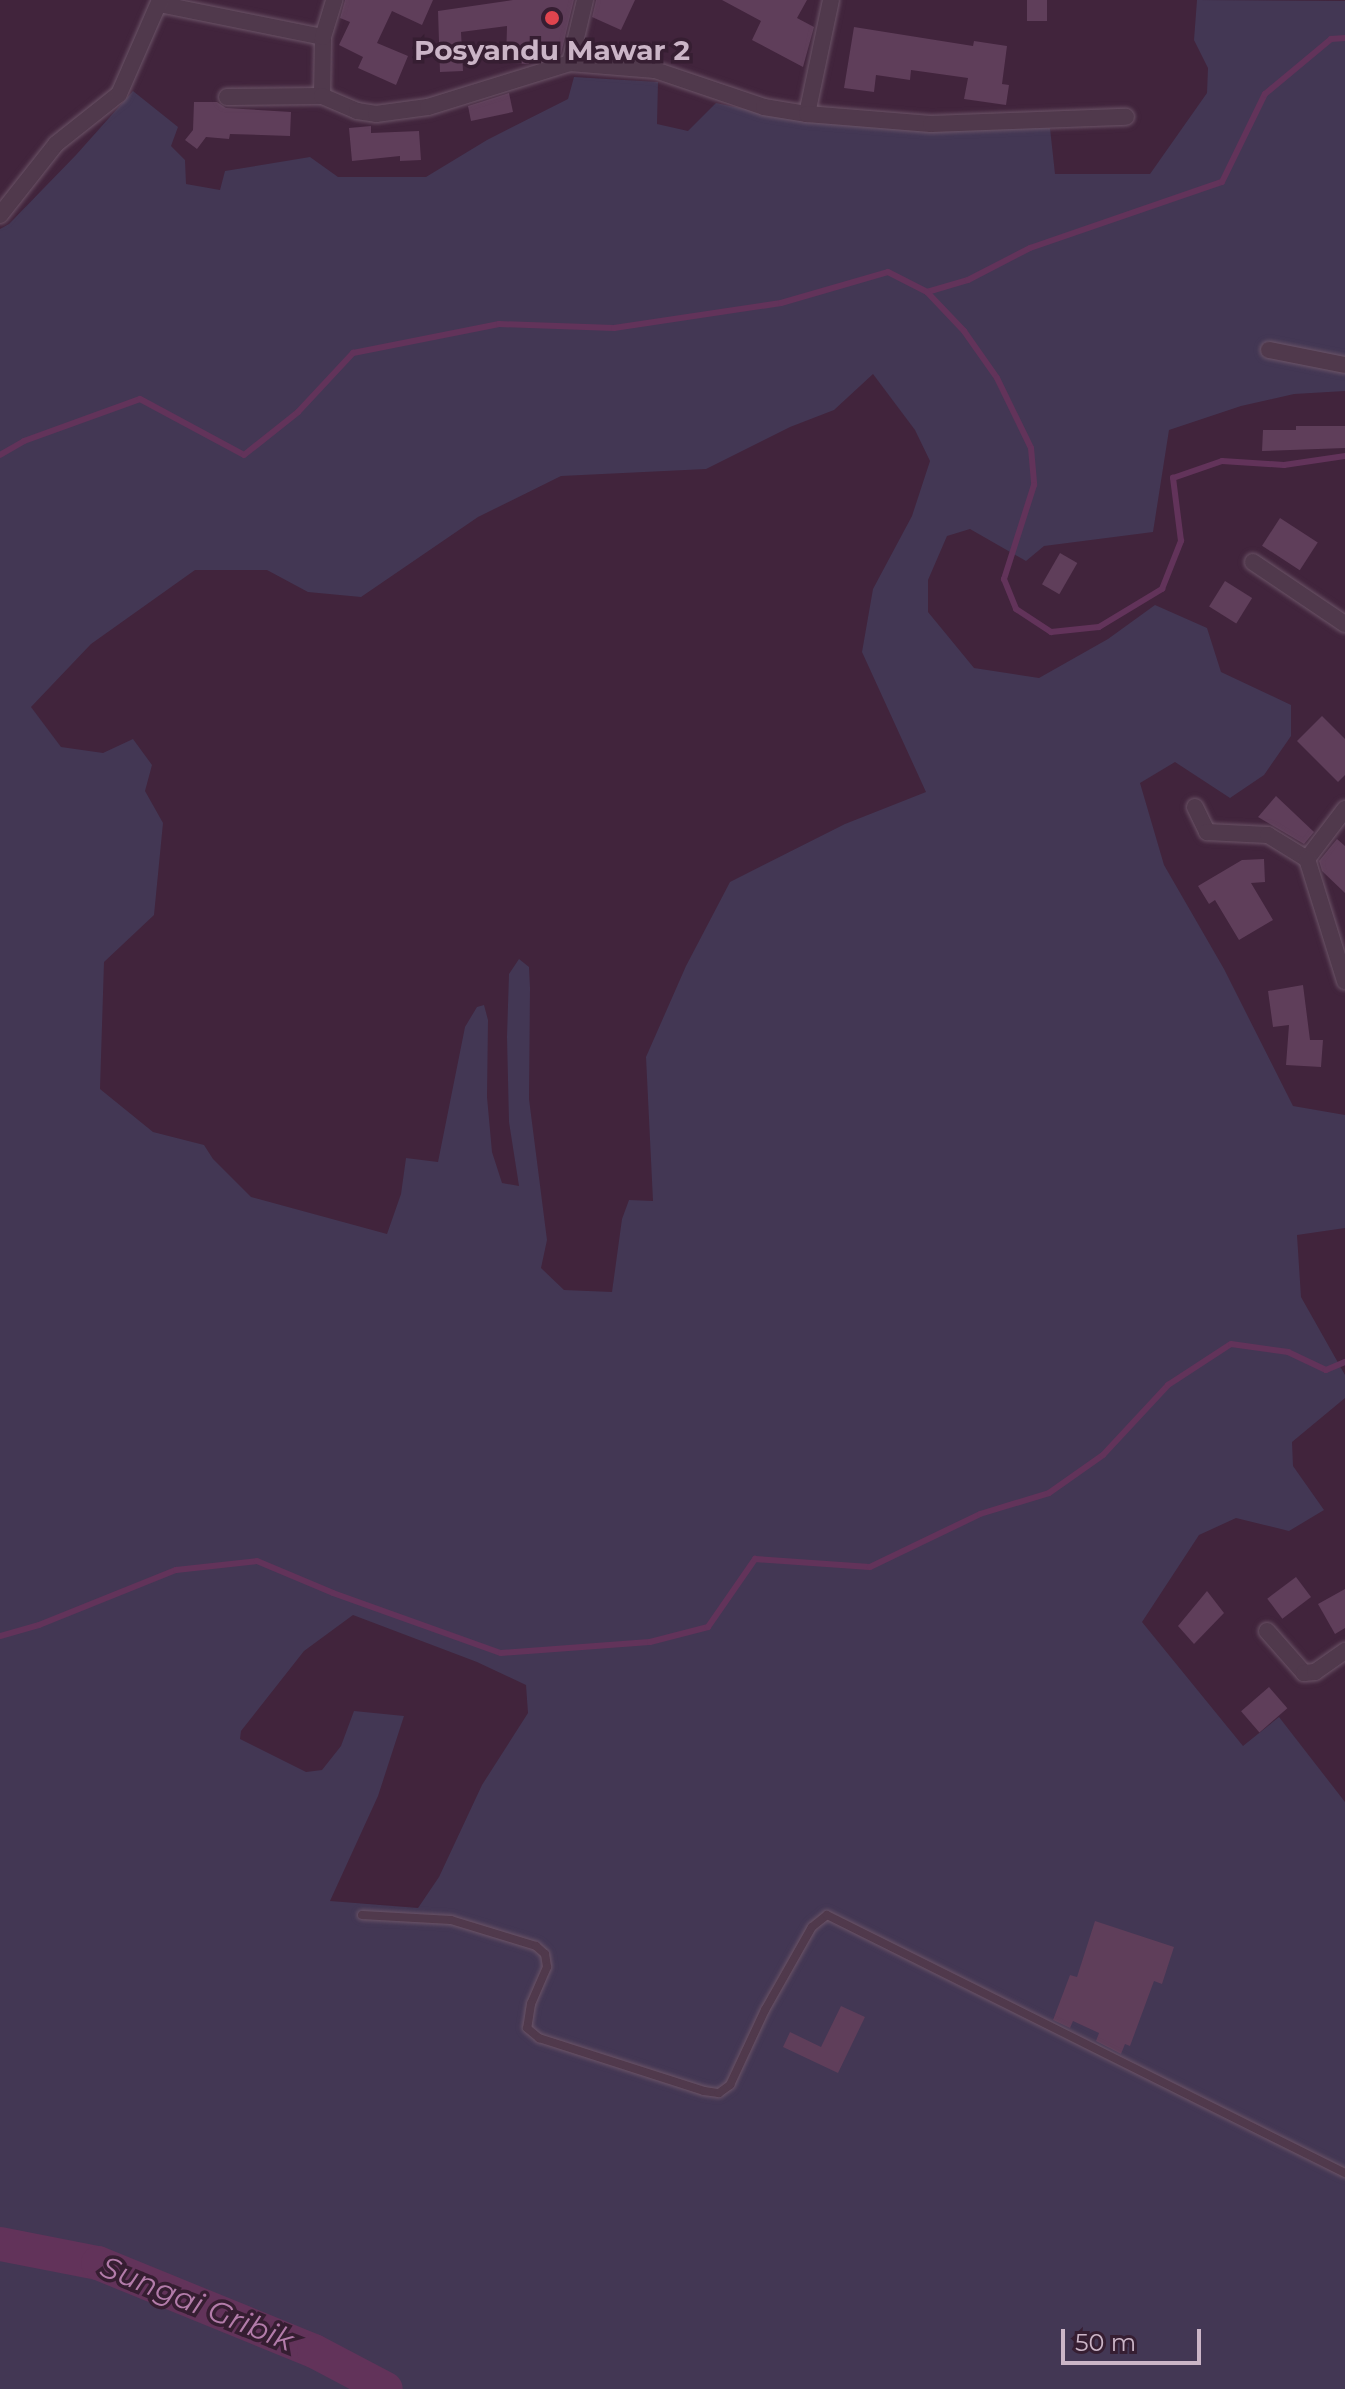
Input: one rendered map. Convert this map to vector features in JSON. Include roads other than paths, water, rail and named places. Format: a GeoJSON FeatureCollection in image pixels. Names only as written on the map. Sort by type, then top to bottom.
{"type":"FeatureCollection","features":[{"type":"Feature","properties":{"kind":"street"},"geometry":{"type":"LineString","coordinates":[[322,96],[323,37],[334,0]]}},
{"type":"Feature","properties":{"kind":"street"},"geometry":{"type":"LineString","coordinates":[[570,63],[585,0]]}},
{"type":"Feature","properties":{"kind":"street"},"geometry":{"type":"LineString","coordinates":[[807,114],[831,0]]}},
{"type":"Feature","properties":{"kind":"street"},"geometry":{"type":"LineString","coordinates":[[0,215],[56,144],[119,94],[160,2],[323,37]]}},
{"type":"Feature","properties":{"kind":"street"},"geometry":{"type":"LineString","coordinates":[[227,97],[322,96],[357,111],[376,114],[428,107],[570,63],[655,70],[764,107],[807,114],[931,124],[1126,117]]}},
{"type":"Feature","properties":{"kind":"street"},"geometry":{"type":"LineString","coordinates":[[1269,350],[1345,365]]}},
{"type":"Feature","properties":{"kind":"street"},"geometry":{"type":"LineString","coordinates":[[1253,562],[1345,624]]}},
{"type":"Feature","properties":{"kind":"street"},"geometry":{"type":"LineString","coordinates":[[1195,807],[1207,832],[1268,835],[1307,859],[1345,981]]}},
{"type":"Feature","properties":{"kind":"street"},"geometry":{"type":"LineString","coordinates":[[1307,859],[1345,809]]}},
{"type":"Feature","properties":{"kind":"street"},"geometry":{"type":"LineString","coordinates":[[1267,1631],[1304,1673],[1315,1672],[1345,1651]]}},
{"type":"Feature","properties":{"kind":"lane"},"geometry":{"type":"LineString","coordinates":[[362,1915],[451,1920],[536,1946],[545,1954],[547,1967],[531,2004],[527,2028],[539,2038],[704,2091],[719,2093],[730,2085],[765,2010],[812,1927],[827,1915],[841,1919],[1345,2173]]}},
{"type":"Feature","properties":{"kind":"waterway"},"geometry":{"type":"LineString","coordinates":[[927,292],[968,280],[1030,248],[1222,182],[1265,94],[1331,39],[1345,38]]}},
{"type":"Feature","properties":{"kind":"waterway"},"geometry":{"type":"LineString","coordinates":[[0,455],[24,441],[140,399],[244,455],[298,412],[353,353],[499,324],[614,328],[781,303],[888,272],[927,292],[964,331],[997,378],[1031,448],[1034,485],[1004,579],[1016,609],[1051,632],[1099,627],[1162,589],[1181,541],[1173,478],[1222,461],[1284,465],[1345,456]]}},
{"type":"Feature","properties":{"kind":"waterway"},"geometry":{"type":"LineString","coordinates":[[0,1636],[39,1625],[176,1570],[257,1561],[333,1593],[501,1653],[650,1642],[708,1627],[755,1559],[870,1567],[980,1514],[1049,1493],[1103,1455],[1168,1385],[1231,1344],[1288,1352],[1326,1370],[1345,1362]]}},
{"type":"Feature","properties":{"kind":"waterway","name":"Sungai Gribik"},"geometry":{"type":"LineString","coordinates":[[0,2244],[98,2263],[314,2351],[386,2389]]}},
{"type":"Feature","properties":{"kind":"place","name":"Posyandu Mawar 2"},"geometry":{"type":"Point","coordinates":[552,18]}}]}
